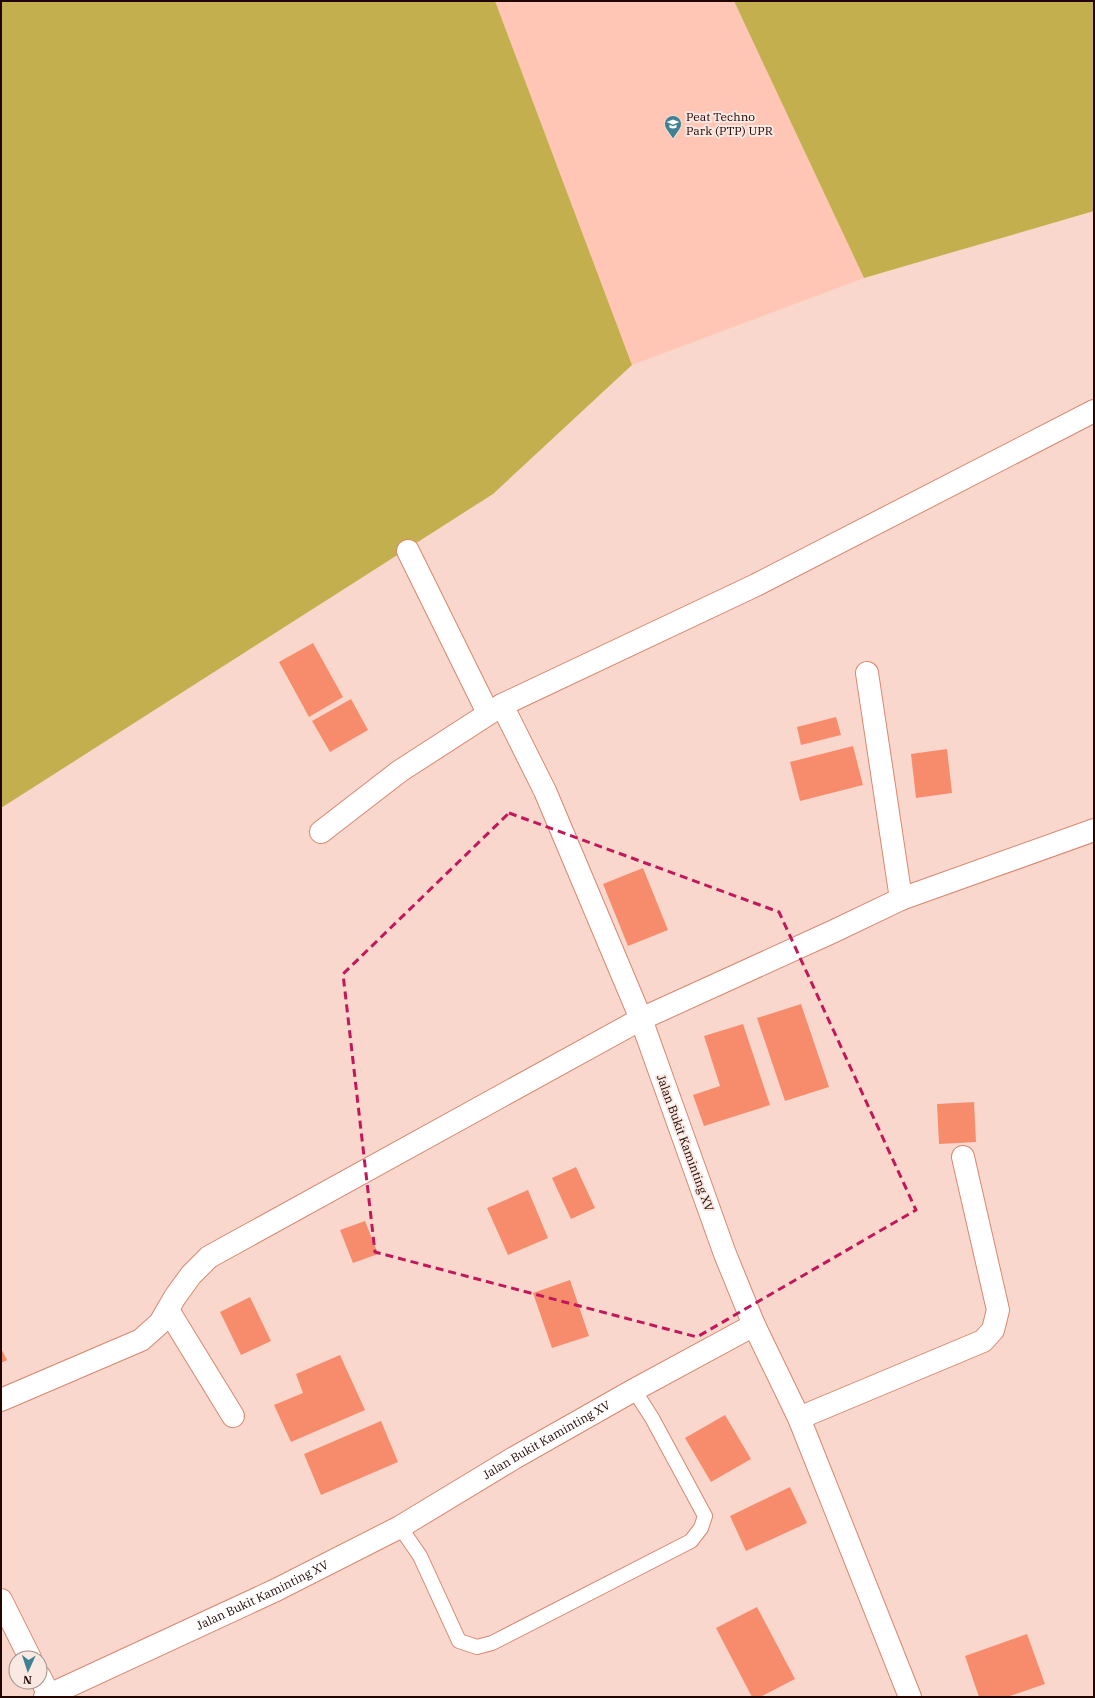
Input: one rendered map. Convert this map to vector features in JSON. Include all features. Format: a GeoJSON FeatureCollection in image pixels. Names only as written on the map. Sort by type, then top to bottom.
{"type":"FeatureCollection","features":[{"type":"Feature","properties":{"kind":"street"},"geometry":{"type":"LineString","coordinates":[[321,832],[400,771],[441,746],[495,709],[756,585],[1094,411]]}},
{"type":"Feature","properties":{"kind":"street","name":"Jalan Bukit Kaminting XV"},"geometry":{"type":"LineString","coordinates":[[48,1689],[276,1590],[400,1527],[514,1458],[634,1390],[754,1325],[723,1246],[641,1019],[545,791],[495,709],[408,551]]}},
{"type":"Feature","properties":{"kind":"street"},"geometry":{"type":"LineString","coordinates":[[867,673],[901,899]]}},
{"type":"Feature","properties":{"kind":"street"},"geometry":{"type":"LineString","coordinates":[[1,1400],[141,1340],[160,1323],[191,1275],[209,1257],[641,1019],[901,899],[1094,830]]}},
{"type":"Feature","properties":{"kind":"street"},"geometry":{"type":"LineString","coordinates":[[799,1418],[983,1341],[993,1330],[998,1310],[963,1157]]}},
{"type":"Feature","properties":{"kind":"street"},"geometry":{"type":"LineString","coordinates":[[168,1310],[233,1416]]}},
{"type":"Feature","properties":{"kind":"street"},"geometry":{"type":"LineString","coordinates":[[754,1325],[799,1418],[910,1697]]}},
{"type":"Feature","properties":{"kind":"street"},"geometry":{"type":"LineString","coordinates":[[1,1600],[26,1650]]}},
{"type":"Feature","properties":{"kind":"lane"},"geometry":{"type":"LineString","coordinates":[[400,1527],[420,1556],[459,1641],[476,1647],[492,1643],[691,1541],[701,1528],[706,1516],[652,1418],[634,1390]]}},
{"type":"Feature","properties":{"kind":"highlighted area"},"geometry":{"type":"Polygon","coordinates":[[[509,813],[779,912],[916,1210],[697,1337],[375,1252],[343,974],[509,813]]]}},
{"type":"Feature","properties":{"kind":"shaded area"},"geometry":{"type":"Polygon","coordinates":[[[1,1],[495,1],[632,365],[493,494],[1,808],[1,1]]]}},
{"type":"Feature","properties":{"kind":"shaded area","name":"Peat Techno Park (PTP) UPR"},"geometry":{"type":"Polygon","coordinates":[[[495,1],[734,1],[864,278],[632,365],[495,1]]]}},
{"type":"Feature","properties":{"kind":"shaded area"},"geometry":{"type":"Polygon","coordinates":[[[734,1],[1094,1],[1094,211],[864,278],[734,1]]]}},
{"type":"Feature","properties":{"kind":"building"},"geometry":{"type":"Polygon","coordinates":[[[313,643],[343,697],[309,717],[279,662],[313,643]]]}},
{"type":"Feature","properties":{"kind":"building"},"geometry":{"type":"Polygon","coordinates":[[[351,699],[368,730],[330,752],[312,721],[351,699]]]}},
{"type":"Feature","properties":{"kind":"building"},"geometry":{"type":"Polygon","coordinates":[[[836,717],[841,735],[801,745],[797,727],[836,717]]]}},
{"type":"Feature","properties":{"kind":"building"},"geometry":{"type":"Polygon","coordinates":[[[853,746],[863,785],[800,801],[790,762],[853,746]]]}},
{"type":"Feature","properties":{"kind":"building"},"geometry":{"type":"Polygon","coordinates":[[[947,749],[952,793],[916,798],[911,754],[947,749]]]}},
{"type":"Feature","properties":{"kind":"building"},"geometry":{"type":"Polygon","coordinates":[[[643,868],[668,930],[628,946],[603,884],[643,868]]]}},
{"type":"Feature","properties":{"kind":"building"},"geometry":{"type":"Polygon","coordinates":[[[801,1004],[829,1087],[785,1101],[757,1018],[801,1004]]]}},
{"type":"Feature","properties":{"kind":"building"},"geometry":{"type":"Polygon","coordinates":[[[743,1024],[770,1105],[704,1126],[693,1095],[720,1086],[704,1036],[743,1024]]]}},
{"type":"Feature","properties":{"kind":"building"},"geometry":{"type":"Polygon","coordinates":[[[974,1102],[976,1142],[939,1144],[937,1104],[974,1102]]]}},
{"type":"Feature","properties":{"kind":"building"},"geometry":{"type":"Polygon","coordinates":[[[576,1167],[595,1208],[571,1219],[552,1178],[576,1167]]]}},
{"type":"Feature","properties":{"kind":"building"},"geometry":{"type":"Polygon","coordinates":[[[528,1190],[548,1238],[508,1255],[487,1208],[528,1190]]]}},
{"type":"Feature","properties":{"kind":"building"},"geometry":{"type":"Polygon","coordinates":[[[365,1221],[378,1254],[353,1263],[340,1230],[365,1221]]]}},
{"type":"Feature","properties":{"kind":"building"},"geometry":{"type":"Polygon","coordinates":[[[570,1280],[589,1336],[552,1348],[533,1293],[570,1280]]]}},
{"type":"Feature","properties":{"kind":"building"},"geometry":{"type":"Polygon","coordinates":[[[250,1297],[271,1341],[241,1355],[220,1312],[250,1297]]]}},
{"type":"Feature","properties":{"kind":"building"},"geometry":{"type":"Polygon","coordinates":[[[1,1348],[7,1360],[1,1363],[1,1348]]]}},
{"type":"Feature","properties":{"kind":"building"},"geometry":{"type":"Polygon","coordinates":[[[340,1355],[365,1410],[291,1442],[274,1405],[303,1393],[296,1374],[340,1355]]]}},
{"type":"Feature","properties":{"kind":"building"},"geometry":{"type":"Polygon","coordinates":[[[725,1415],[751,1459],[711,1482],[685,1438],[725,1415]]]}},
{"type":"Feature","properties":{"kind":"building"},"geometry":{"type":"Polygon","coordinates":[[[381,1421],[398,1462],[321,1495],[304,1454],[381,1421]]]}},
{"type":"Feature","properties":{"kind":"building"},"geometry":{"type":"Polygon","coordinates":[[[790,1487],[807,1523],[746,1551],[730,1516],[790,1487]]]}},
{"type":"Feature","properties":{"kind":"building"},"geometry":{"type":"Polygon","coordinates":[[[757,1607],[795,1679],[760,1697],[752,1697],[716,1628],[757,1607]]]}},
{"type":"Feature","properties":{"kind":"building"},"geometry":{"type":"Polygon","coordinates":[[[1027,1634],[1045,1684],[1007,1697],[979,1697],[965,1656],[1027,1634]]]}},
{"type":"Feature","properties":{"kind":"place","name":"Peat Techno Park (PTP) UPR"},"geometry":{"type":"Point","coordinates":[673,139]}}]}
